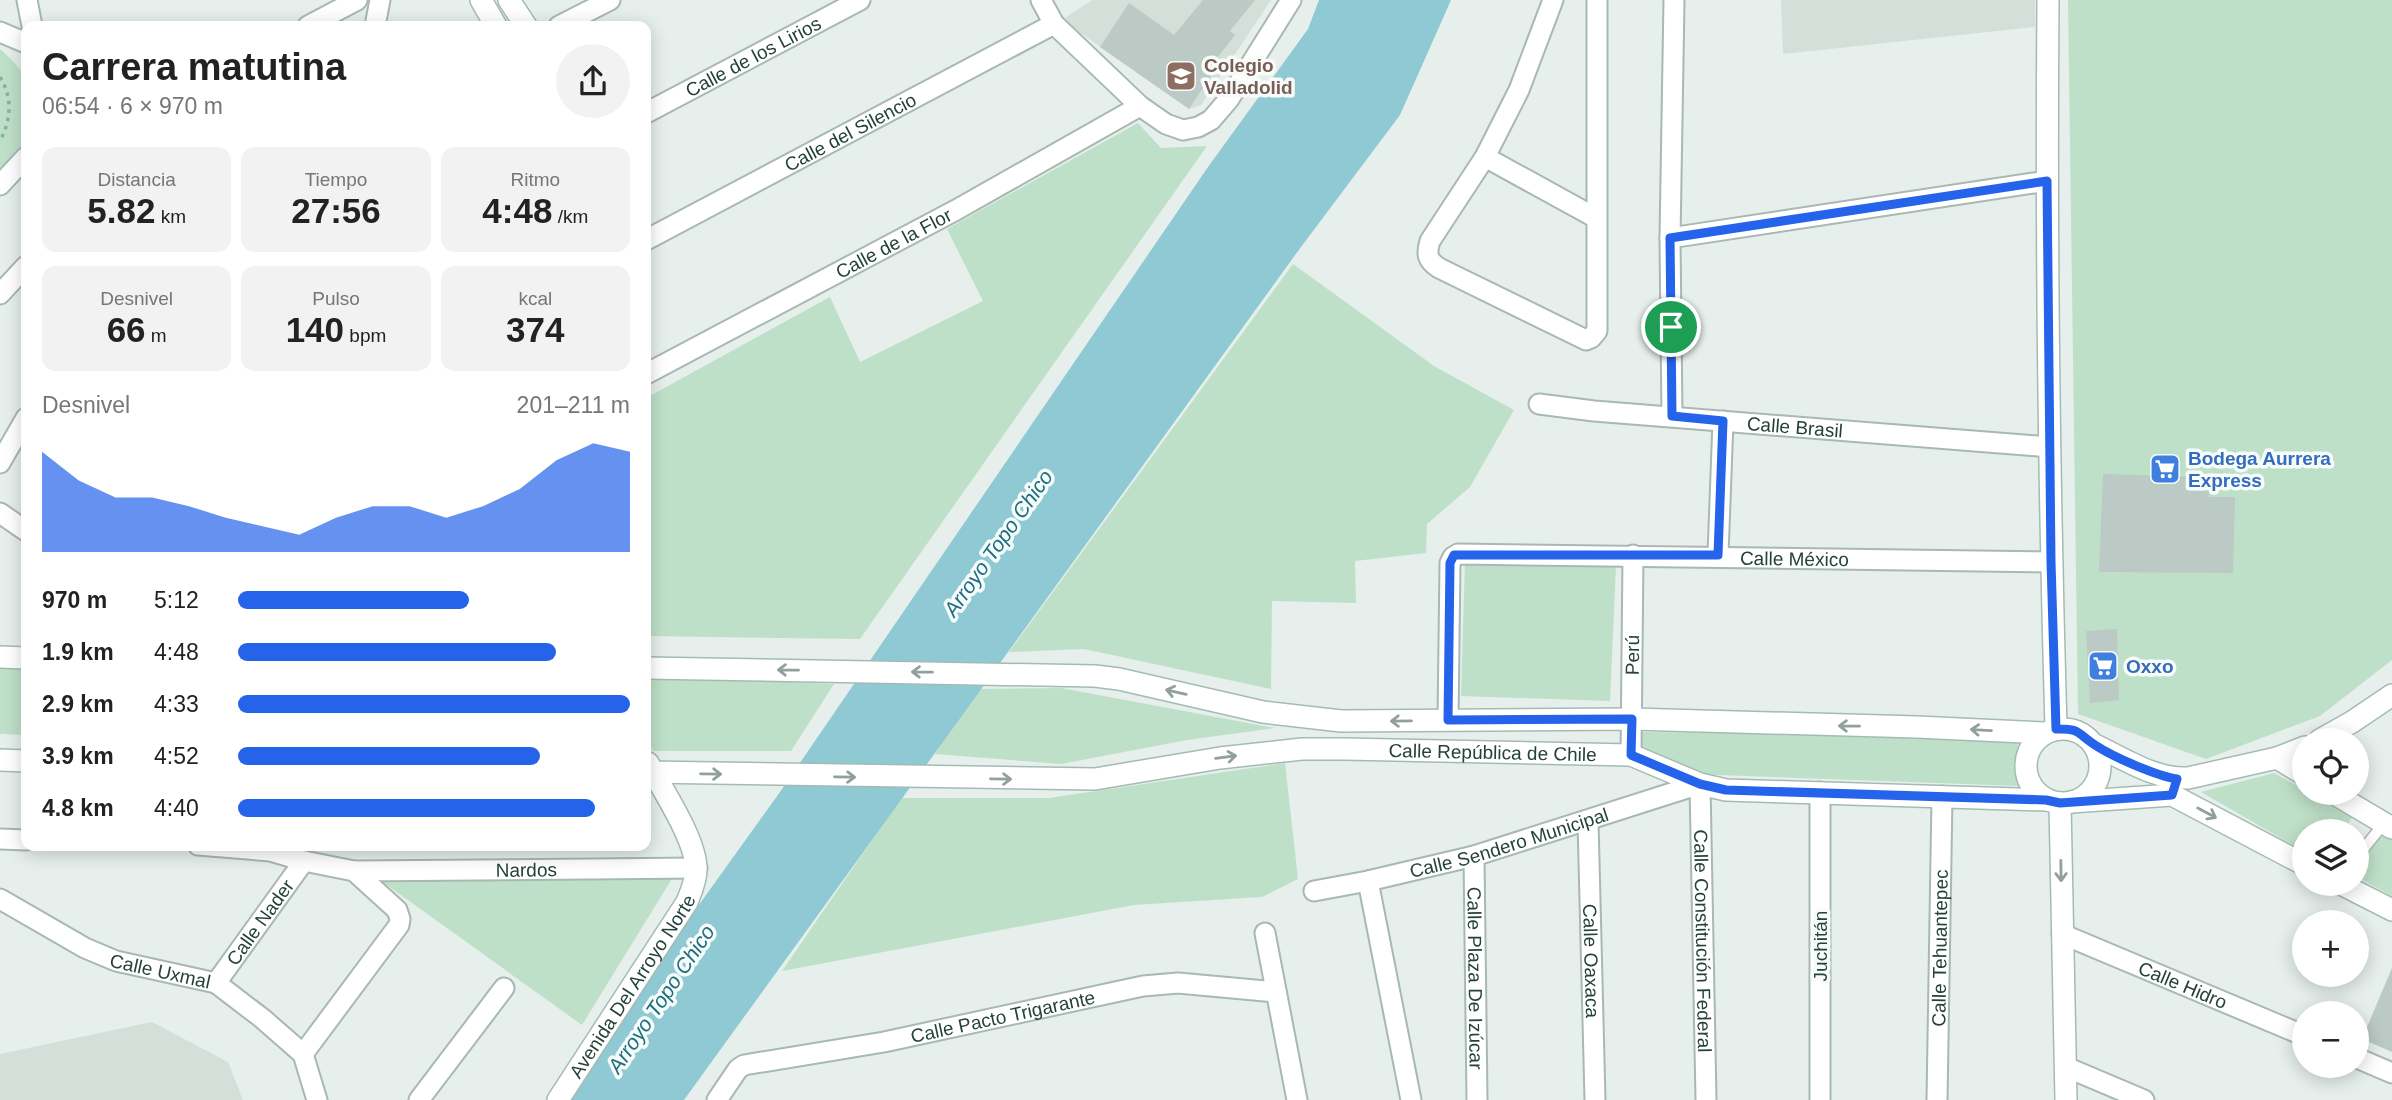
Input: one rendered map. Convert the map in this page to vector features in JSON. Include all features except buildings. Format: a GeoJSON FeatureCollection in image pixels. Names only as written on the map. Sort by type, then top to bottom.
{"type":"FeatureCollection","features":[{"type":"Feature","properties":{"kind":"street"},"geometry":{"type":"LineString","coordinates":[[27,0],[31,21]]}},
{"type":"Feature","properties":{"kind":"street"},"geometry":{"type":"LineString","coordinates":[[317,21],[357,0]]}},
{"type":"Feature","properties":{"kind":"street"},"geometry":{"type":"LineString","coordinates":[[376,21],[380,0]]}},
{"type":"Feature","properties":{"kind":"street"},"geometry":{"type":"LineString","coordinates":[[481,0],[493,21]]}},
{"type":"Feature","properties":{"kind":"street"},"geometry":{"type":"LineString","coordinates":[[509,0],[523,21]]}},
{"type":"Feature","properties":{"kind":"street"},"geometry":{"type":"LineString","coordinates":[[569,21],[610,0]]}},
{"type":"Feature","properties":{"kind":"street","name":"Calle de los Lirios"},"geometry":{"type":"LineString","coordinates":[[651,110],[860,0]]}},
{"type":"Feature","properties":{"kind":"street"},"geometry":{"type":"LineString","coordinates":[[1041,0],[1054,24],[1140,106],[1166,124],[1183,130],[1198,127],[1211,120],[1229,99],[1291,0]]}},
{"type":"Feature","properties":{"kind":"street"},"geometry":{"type":"LineString","coordinates":[[1553,0],[1519,89],[1485,157],[1430,241],[1428,258],[1438,268],[1586,340],[1597,331],[1597,0]]}},
{"type":"Feature","properties":{"kind":"street"},"geometry":{"type":"LineString","coordinates":[[1672,416],[1670,238],[1674,0]]}},
{"type":"Feature","properties":{"kind":"street"},"geometry":{"type":"LineString","coordinates":[[2048,0],[2050,731]]}},
{"type":"Feature","properties":{"kind":"street","name":"Calle del Silencio"},"geometry":{"type":"LineString","coordinates":[[651,237],[1054,24]]}},
{"type":"Feature","properties":{"kind":"street"},"geometry":{"type":"LineString","coordinates":[[0,32],[21,41]]}},
{"type":"Feature","properties":{"kind":"street","name":"Calle de la Flor"},"geometry":{"type":"LineString","coordinates":[[651,371],[956,210],[1140,106]]}},
{"type":"Feature","properties":{"kind":"street"},"geometry":{"type":"LineString","coordinates":[[1485,157],[1596,218]]}},
{"type":"Feature","properties":{"kind":"street"},"geometry":{"type":"LineString","coordinates":[[0,186],[21,163]]}},
{"type":"Feature","properties":{"kind":"street"},"geometry":{"type":"LineString","coordinates":[[1670,238],[2047,181]]}},
{"type":"Feature","properties":{"kind":"street"},"geometry":{"type":"LineString","coordinates":[[0,294],[21,271]]}},
{"type":"Feature","properties":{"kind":"street","name":"Calle Brasil"},"geometry":{"type":"LineString","coordinates":[[1539,404],[1594,411],[2050,447]]}},
{"type":"Feature","properties":{"kind":"street"},"geometry":{"type":"LineString","coordinates":[[1718,555],[1723,421]]}},
{"type":"Feature","properties":{"kind":"street"},"geometry":{"type":"LineString","coordinates":[[0,463],[21,427]]}},
{"type":"Feature","properties":{"kind":"street"},"geometry":{"type":"LineString","coordinates":[[0,513],[21,528]]}},
{"type":"Feature","properties":{"kind":"street","name":"Calle México"},"geometry":{"type":"LineString","coordinates":[[1448,720],[1450,563],[1454,555],[1718,555],[2051,562]]}},
{"type":"Feature","properties":{"kind":"street","name":"Perú"},"geometry":{"type":"LineString","coordinates":[[1631,755],[1633,555]]}},
{"type":"Feature","properties":{"kind":"street"},"geometry":{"type":"LineString","coordinates":[[0,657],[21,657]]}},
{"type":"Feature","properties":{"kind":"street","name":"Calle República de Chile"},"geometry":{"type":"LineString","coordinates":[[651,668],[1095,676],[1263,712],[1341,721],[1632,719],[2050,731]]}},
{"type":"Feature","properties":{"kind":"street"},"geometry":{"type":"LineString","coordinates":[[2341,728],[2392,695]]}},
{"type":"Feature","properties":{"kind":"street"},"geometry":{"type":"LineString","coordinates":[[2093,744],[2098,753],[2099,774],[2089,792],[2059,802],[2036,793],[2026,772],[2029,749],[2050,731],[2077,731],[2093,744],[2162,776],[2175,787],[2292,857]]}},
{"type":"Feature","properties":{"kind":"street","name":"Calle República de Chile"},"geometry":{"type":"LineString","coordinates":[[651,767],[777,775],[1094,779],[1220,758],[1302,749],[1631,755],[1700,784],[1726,790],[1758,792],[1942,796],[2059,802],[2175,787]]}},
{"type":"Feature","properties":{"kind":"street"},"geometry":{"type":"LineString","coordinates":[[2175,787],[2292,752]]}},
{"type":"Feature","properties":{"kind":"street"},"geometry":{"type":"LineString","coordinates":[[2277,758],[2292,767]]}},
{"type":"Feature","properties":{"kind":"street"},"geometry":{"type":"LineString","coordinates":[[0,761],[21,761]]}},
{"type":"Feature","properties":{"kind":"street"},"geometry":{"type":"LineString","coordinates":[[651,772],[689,842],[696,868]]}},
{"type":"Feature","properties":{"kind":"street","name":"Calle Sendero Municipal"},"geometry":{"type":"LineString","coordinates":[[1314,891],[1474,856],[1700,784]]}},
{"type":"Feature","properties":{"kind":"street","name":"Calle Constitución Federal"},"geometry":{"type":"LineString","coordinates":[[1700,784],[1706,1100]]}},
{"type":"Feature","properties":{"kind":"street","name":"Juchitán"},"geometry":{"type":"LineString","coordinates":[[1820,792],[1820,1100]]}},
{"type":"Feature","properties":{"kind":"street","name":"Calle Tehuantepec"},"geometry":{"type":"LineString","coordinates":[[1937,1100],[1942,796]]}},
{"type":"Feature","properties":{"kind":"street"},"geometry":{"type":"LineString","coordinates":[[2059,802],[2066,1100]]}},
{"type":"Feature","properties":{"kind":"street"},"geometry":{"type":"LineString","coordinates":[[2355,805],[2389,823]]}},
{"type":"Feature","properties":{"kind":"street","name":"Calle Oaxaca"},"geometry":{"type":"LineString","coordinates":[[1588,821],[1595,1100]]}},
{"type":"Feature","properties":{"kind":"street"},"geometry":{"type":"LineString","coordinates":[[0,839],[21,840]]}},
{"type":"Feature","properties":{"kind":"street","name":"Nardos"},"geometry":{"type":"LineString","coordinates":[[270,851],[354,871],[696,868]]}},
{"type":"Feature","properties":{"kind":"street","name":"Calle Plaza De Izúcar"},"geometry":{"type":"LineString","coordinates":[[1474,856],[1477,1100]]}},
{"type":"Feature","properties":{"kind":"street","name":"Calle Nader"},"geometry":{"type":"LineString","coordinates":[[216,984],[304,861]]}},
{"type":"Feature","properties":{"kind":"street","name":"Avenida Del Arroyo Norte"},"geometry":{"type":"LineString","coordinates":[[558,1100],[687,902],[695,882],[696,868]]}},
{"type":"Feature","properties":{"kind":"street"},"geometry":{"type":"LineString","coordinates":[[317,1100],[303,1054],[399,925],[400,919],[397,910],[354,871]]}},
{"type":"Feature","properties":{"kind":"street"},"geometry":{"type":"LineString","coordinates":[[1368,881],[1410,1100]]}},
{"type":"Feature","properties":{"kind":"street"},"geometry":{"type":"LineString","coordinates":[[2364,896],[2392,911]]}},
{"type":"Feature","properties":{"kind":"street","name":"Calle Uxmal"},"geometry":{"type":"LineString","coordinates":[[0,900],[85,948],[116,961],[216,984],[263,1019],[303,1054]]}},
{"type":"Feature","properties":{"kind":"street"},"geometry":{"type":"LineString","coordinates":[[1265,933],[1297,1100]]}},
{"type":"Feature","properties":{"kind":"street","name":"Calle Hidro"},"geometry":{"type":"LineString","coordinates":[[2062,934],[2292,1031]]}},
{"type":"Feature","properties":{"kind":"street","name":"Calle Pacto Trigarante"},"geometry":{"type":"LineString","coordinates":[[717,1100],[735,1073],[744,1065],[884,1042],[1143,986],[1178,983],[1276,992]]}},
{"type":"Feature","properties":{"kind":"street"},"geometry":{"type":"LineString","coordinates":[[419,1100],[504,988]]}},
{"type":"Feature","properties":{"kind":"street"},"geometry":{"type":"LineString","coordinates":[[2369,1063],[2392,1073]]}},
{"type":"Feature","properties":{"kind":"street"},"geometry":{"type":"LineString","coordinates":[[2066,1067],[2144,1100]]}},
{"type":"Feature","properties":{"kind":"lane"},"geometry":{"type":"LineString","coordinates":[[2369,844],[2389,823]]}},
{"type":"Feature","properties":{"kind":"path"},"geometry":{"type":"LineString","coordinates":[[0,77],[9,105],[7,127],[0,141]]}},
{"type":"Feature","properties":{"kind":"shaded area","name":"Colegio Valladolid"},"geometry":{"type":"Polygon","coordinates":[[[1092,0],[1271,0],[1201,105],[1189,109],[1075,29],[1065,18],[1092,0]]]}},
{"type":"Feature","properties":{"kind":"shaded area"},"geometry":{"type":"Polygon","coordinates":[[[1781,0],[2035,0],[2035,27],[1783,54],[1781,0]]]}},
{"type":"Feature","properties":{"kind":"shaded area"},"geometry":{"type":"Polygon","coordinates":[[[152,1022],[228,1062],[243,1100],[0,1100],[0,1054],[152,1022]]]}},
{"type":"Feature","properties":{"kind":"green space"},"geometry":{"type":"Polygon","coordinates":[[[2068,0],[2392,0],[2392,660],[2320,716],[2206,759],[2078,714],[2068,0]]]}},
{"type":"Feature","properties":{"kind":"green space"},"geometry":{"type":"Polygon","coordinates":[[[0,49],[21,71],[21,145],[11,161],[0,171],[0,49]]]}},
{"type":"Feature","properties":{"kind":"green space"},"geometry":{"type":"Polygon","coordinates":[[[1138,123],[1161,148],[1207,146],[860,639],[651,636],[651,395],[830,297],[860,362],[983,301],[947,229],[1138,123]]]}},
{"type":"Feature","properties":{"kind":"green space"},"geometry":{"type":"Polygon","coordinates":[[[1293,264],[1434,366],[1514,410],[1470,487],[1427,524],[1426,553],[1355,561],[1356,603],[1272,601],[1271,689],[1084,649],[1009,652],[1293,264]]]}},
{"type":"Feature","properties":{"kind":"green space"},"geometry":{"type":"Polygon","coordinates":[[[1465,560],[1616,565],[1610,701],[1461,696],[1465,560]]]}},
{"type":"Feature","properties":{"kind":"green space"},"geometry":{"type":"Polygon","coordinates":[[[0,668],[21,668],[21,735],[0,734],[0,668]]]}},
{"type":"Feature","properties":{"kind":"green space"},"geometry":{"type":"Polygon","coordinates":[[[651,676],[834,684],[791,751],[653,751],[651,676]]]}},
{"type":"Feature","properties":{"kind":"green space"},"geometry":{"type":"Polygon","coordinates":[[[1061,688],[1275,728],[1187,740],[1061,764],[935,754],[973,689],[1061,688]]]}},
{"type":"Feature","properties":{"kind":"green space"},"geometry":{"type":"Polygon","coordinates":[[[1639,732],[1857,734],[2018,741],[2020,786],[1691,774],[1638,744],[1639,732]]]}},
{"type":"Feature","properties":{"kind":"green space"},"geometry":{"type":"Polygon","coordinates":[[[1285,763],[1298,879],[1262,897],[1134,905],[782,971],[901,798],[1049,798],[1285,763]]]}},
{"type":"Feature","properties":{"kind":"green space"},"geometry":{"type":"Polygon","coordinates":[[[2274,773],[2292,783],[2292,805],[2330,805],[2352,817],[2292,819],[2292,844],[2201,792],[2274,773]]]}},
{"type":"Feature","properties":{"kind":"green space"},"geometry":{"type":"Polygon","coordinates":[[[2378,832],[2392,838],[2392,896],[2369,884],[2369,848],[2378,832]]]}},
{"type":"Feature","properties":{"kind":"green space"},"geometry":{"type":"Polygon","coordinates":[[[673,877],[582,1025],[380,880],[673,877]]]}},
{"type":"Feature","properties":{"kind":"water","name":"Arroyo Topo Chico"},"geometry":{"type":"Polygon","coordinates":[[[1319,0],[1451,0],[1400,115],[1298,251],[684,1100],[559,1100],[780,792],[1208,167],[1308,29],[1319,0]]]}},
{"type":"Feature","properties":{"kind":"place","name":"Colegio Valladolid"},"geometry":{"type":"Point","coordinates":[1181,76]}},
{"type":"Feature","properties":{"kind":"place","name":"Bodega Aurrera Express"},"geometry":{"type":"Point","coordinates":[2165,469]}},
{"type":"Feature","properties":{"kind":"place","name":"Oxxo"},"geometry":{"type":"Point","coordinates":[2103,666]}},
{"type":"Feature","properties":{"kind":"route"},"geometry":{"type":"LineString","coordinates":[[2047,181],[2051,562],[2056,729],[2077,731],[2093,744],[2162,776],[2177,779],[2172,795],[2060,803],[2046,800],[1726,790],[1700,784],[1631,755],[1632,719],[1448,720],[1450,563],[1454,555],[1718,555],[1723,421],[1672,416],[1671,327],[1670,238],[2047,181]]}}]}
